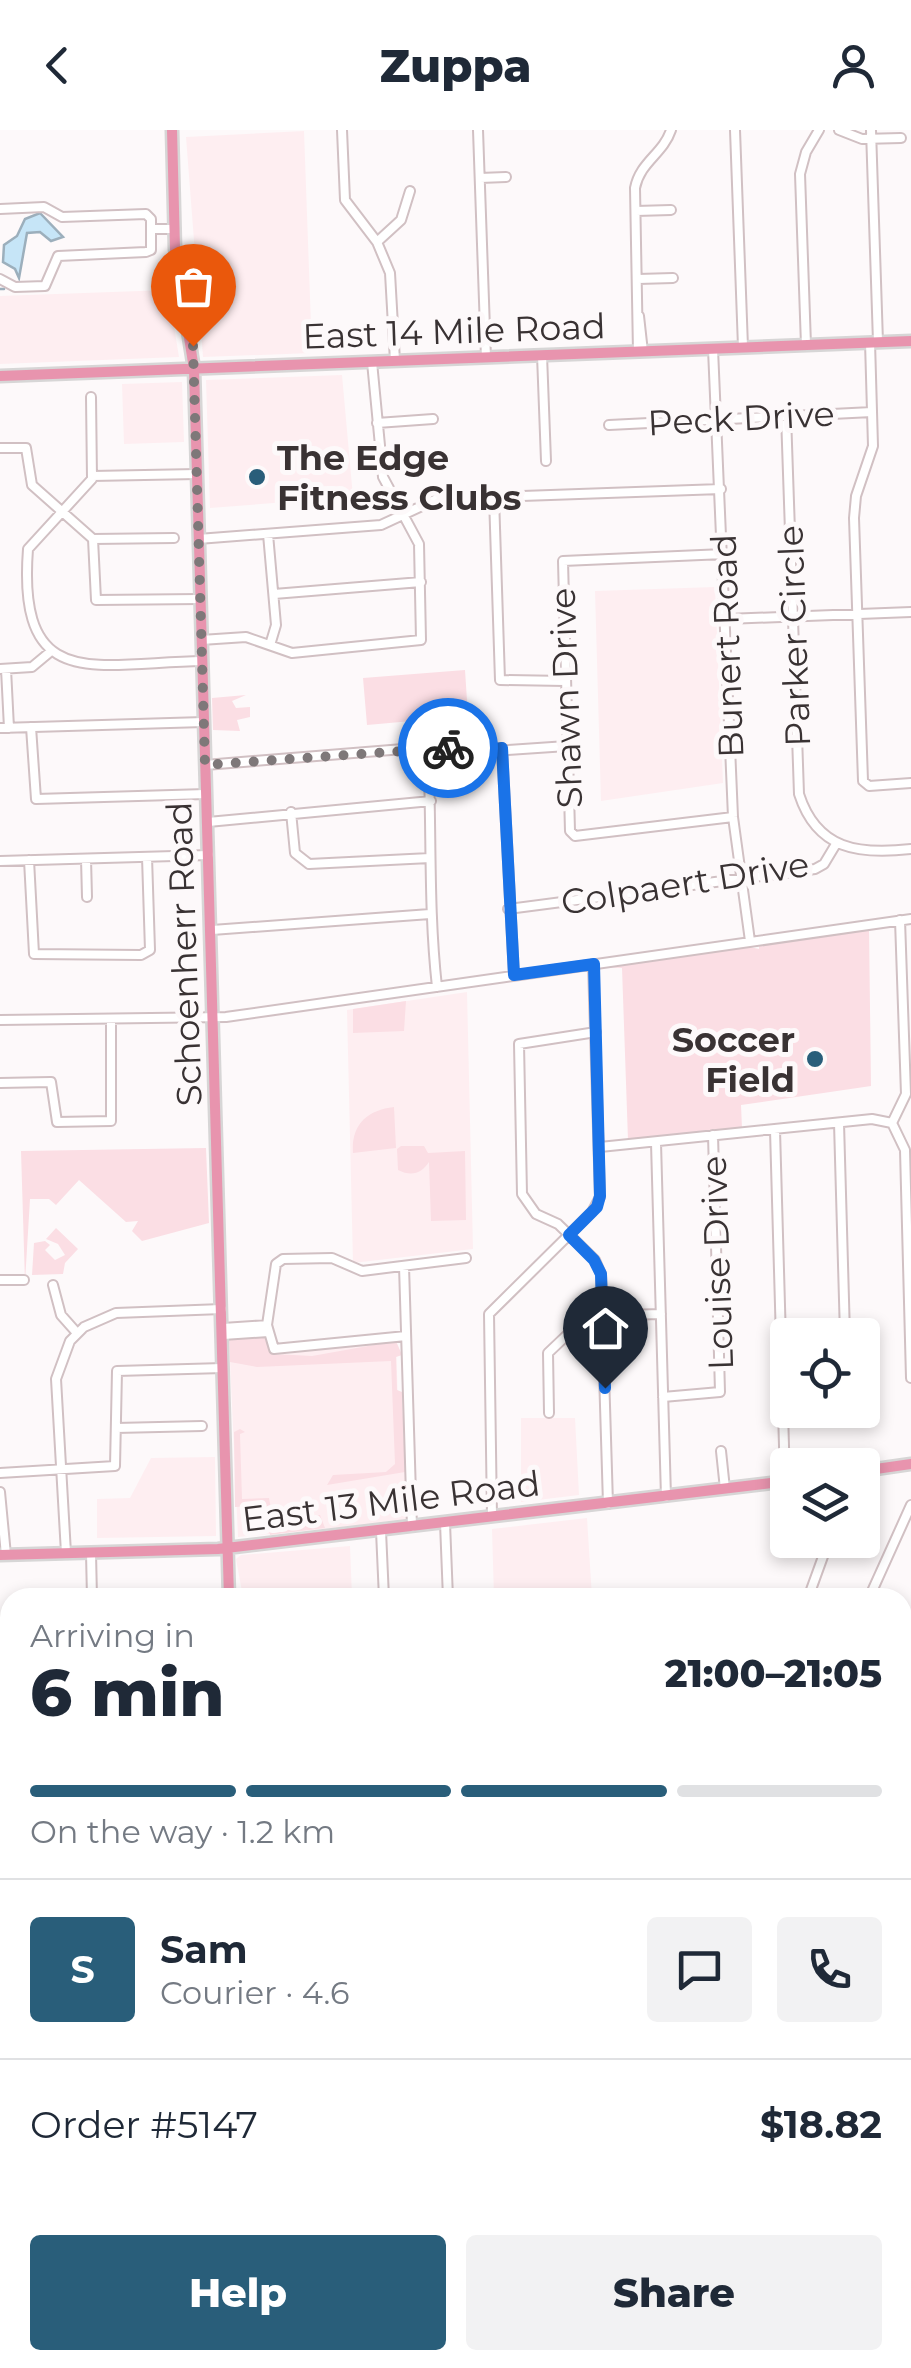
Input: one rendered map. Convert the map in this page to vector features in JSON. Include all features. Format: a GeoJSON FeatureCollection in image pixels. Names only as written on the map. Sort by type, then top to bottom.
{"type":"FeatureCollection","features":[{"type":"Feature","properties":{"kind":"main road","name":"Schoenherr Road"},"geometry":{"type":"LineString","coordinates":[[172,130],[174,232],[194,369],[229,1588]]}},
{"type":"Feature","properties":{"kind":"main road","name":"East 14 Mile Road"},"geometry":{"type":"LineString","coordinates":[[0,376],[911,341]]}},
{"type":"Feature","properties":{"kind":"main road"},"geometry":{"type":"LineString","coordinates":[[880,1468],[911,1464]]}},
{"type":"Feature","properties":{"kind":"main road","name":"East 13 Mile Road"},"geometry":{"type":"LineString","coordinates":[[3,1555],[228,1547],[770,1483]]}},
{"type":"Feature","properties":{"kind":"street"},"geometry":{"type":"LineString","coordinates":[[342,130],[346,200],[377,242],[390,273],[394,361]]}},
{"type":"Feature","properties":{"kind":"street"},"geometry":{"type":"LineString","coordinates":[[478,130],[486,358]]}},
{"type":"Feature","properties":{"kind":"street"},"geometry":{"type":"LineString","coordinates":[[640,352],[636,211],[639,173],[662,148],[671,130]]}},
{"type":"Feature","properties":{"kind":"street"},"geometry":{"type":"LineString","coordinates":[[736,130],[743,348]]}},
{"type":"Feature","properties":{"kind":"street"},"geometry":{"type":"LineString","coordinates":[[806,345],[800,174],[806,152],[819,130]]}},
{"type":"Feature","properties":{"kind":"street"},"geometry":{"type":"LineString","coordinates":[[839,130],[854,138],[871,134],[901,138]]}},
{"type":"Feature","properties":{"kind":"street"},"geometry":{"type":"LineString","coordinates":[[871,134],[873,449],[854,506],[864,785],[911,783]]}},
{"type":"Feature","properties":{"kind":"street"},"geometry":{"type":"LineString","coordinates":[[480,178],[506,178]]}},
{"type":"Feature","properties":{"kind":"street"},"geometry":{"type":"LineString","coordinates":[[377,242],[400,220],[410,191]]}},
{"type":"Feature","properties":{"kind":"street"},"geometry":{"type":"LineString","coordinates":[[0,209],[41,207],[62,217],[146,214],[152,232],[152,249],[146,252],[58,256],[45,286],[15,287],[0,279]]}},
{"type":"Feature","properties":{"kind":"street"},"geometry":{"type":"LineString","coordinates":[[636,211],[671,210]]}},
{"type":"Feature","properties":{"kind":"street"},"geometry":{"type":"LineString","coordinates":[[152,232],[174,232]]}},
{"type":"Feature","properties":{"kind":"street"},"geometry":{"type":"LineString","coordinates":[[638,279],[673,278]]}},
{"type":"Feature","properties":{"kind":"street","name":"Bunert Road"},"geometry":{"type":"LineString","coordinates":[[713,349],[719,418],[733,816],[750,941]]}},
{"type":"Feature","properties":{"kind":"street"},"geometry":{"type":"LineString","coordinates":[[542,356],[546,461]]}},
{"type":"Feature","properties":{"kind":"street"},"geometry":{"type":"LineString","coordinates":[[201,640],[246,637],[292,653],[421,640],[418,544],[382,477],[372,362]]}},
{"type":"Feature","properties":{"kind":"street"},"geometry":{"type":"LineString","coordinates":[[91,397],[92,476],[32,542],[28,555],[30,621],[50,652],[80,664],[202,661]]}},
{"type":"Feature","properties":{"kind":"street","name":"Peck Drive"},"geometry":{"type":"LineString","coordinates":[[609,426],[872,412]]}},
{"type":"Feature","properties":{"kind":"street","name":"Parker Circle"},"geometry":{"type":"LineString","coordinates":[[786,415],[799,794],[814,826],[836,844]]}},
{"type":"Feature","properties":{"kind":"street"},"geometry":{"type":"LineString","coordinates":[[376,424],[433,419]]}},
{"type":"Feature","properties":{"kind":"street"},"geometry":{"type":"LineString","coordinates":[[0,448],[26,448],[30,482],[93,539],[174,538]]}},
{"type":"Feature","properties":{"kind":"street"},"geometry":{"type":"LineString","coordinates":[[92,476],[197,474]]}},
{"type":"Feature","properties":{"kind":"street"},"geometry":{"type":"LineString","coordinates":[[198,540],[381,525],[430,500],[722,490]]}},
{"type":"Feature","properties":{"kind":"street"},"geometry":{"type":"LineString","coordinates":[[494,497],[502,682],[565,681]]}},
{"type":"Feature","properties":{"kind":"street"},"geometry":{"type":"LineString","coordinates":[[268,534],[276,630],[270,645]]}},
{"type":"Feature","properties":{"kind":"street"},"geometry":{"type":"LineString","coordinates":[[93,539],[96,600],[200,598]]}},
{"type":"Feature","properties":{"kind":"street","name":"Shawn Drive"},"geometry":{"type":"LineString","coordinates":[[724,554],[562,561],[567,746],[572,835],[733,816]]}},
{"type":"Feature","properties":{"kind":"street"},"geometry":{"type":"LineString","coordinates":[[274,594],[421,582]]}},
{"type":"Feature","properties":{"kind":"street"},"geometry":{"type":"LineString","coordinates":[[726,619],[911,612]]}},
{"type":"Feature","properties":{"kind":"street"},"geometry":{"type":"LineString","coordinates":[[50,652],[32,667],[3,669],[4,728],[204,722]]}},
{"type":"Feature","properties":{"kind":"street"},"geometry":{"type":"LineString","coordinates":[[31,727],[34,798],[206,794]]}},
{"type":"Feature","properties":{"kind":"street"},"geometry":{"type":"LineString","coordinates":[[205,765],[428,747],[465,753],[567,746]]}},
{"type":"Feature","properties":{"kind":"street"},"geometry":{"type":"LineString","coordinates":[[428,747],[430,914],[438,986]]}},
{"type":"Feature","properties":{"kind":"street"},"geometry":{"type":"LineString","coordinates":[[502,748],[514,975]]}},
{"type":"Feature","properties":{"kind":"street"},"geometry":{"type":"LineString","coordinates":[[208,822],[431,800]]}},
{"type":"Feature","properties":{"kind":"street"},"geometry":{"type":"LineString","coordinates":[[291,812],[296,853],[308,864],[430,858]]}},
{"type":"Feature","properties":{"kind":"street","name":"Colpaert Drive"},"geometry":{"type":"LineString","coordinates":[[508,909],[820,868],[836,844],[870,853],[911,849]]}},
{"type":"Feature","properties":{"kind":"street"},"geometry":{"type":"LineString","coordinates":[[0,862],[209,855]]}},
{"type":"Feature","properties":{"kind":"street"},"geometry":{"type":"LineString","coordinates":[[30,860],[34,954],[145,955],[150,946],[147,857]]}},
{"type":"Feature","properties":{"kind":"street"},"geometry":{"type":"LineString","coordinates":[[86,859],[87,897]]}},
{"type":"Feature","properties":{"kind":"street"},"geometry":{"type":"LineString","coordinates":[[212,930],[430,914]]}},
{"type":"Feature","properties":{"kind":"street"},"geometry":{"type":"LineString","coordinates":[[0,1020],[215,1018],[911,919]]}},
{"type":"Feature","properties":{"kind":"street"},"geometry":{"type":"LineString","coordinates":[[900,920],[906,1094],[892,1123],[904,1150],[911,1378]]}},
{"type":"Feature","properties":{"kind":"street"},"geometry":{"type":"LineString","coordinates":[[492,1517],[489,1314],[598,1202],[594,964]]}},
{"type":"Feature","properties":{"kind":"street"},"geometry":{"type":"LineString","coordinates":[[0,1082],[50,1082],[57,1122],[112,1120],[111,1019]]}},
{"type":"Feature","properties":{"kind":"street"},"geometry":{"type":"LineString","coordinates":[[596,1032],[518,1046],[522,1194],[536,1214],[569,1235],[600,1268],[608,1504]]}},
{"type":"Feature","properties":{"kind":"street"},"geometry":{"type":"LineString","coordinates":[[600,1147],[872,1119],[892,1123]]}},
{"type":"Feature","properties":{"kind":"street"},"geometry":{"type":"LineString","coordinates":[[840,1123],[846,1318]]}},
{"type":"Feature","properties":{"kind":"street"},"geometry":{"type":"LineString","coordinates":[[775,1130],[782,1318]]}},
{"type":"Feature","properties":{"kind":"street","name":"Louise Drive"},"geometry":{"type":"LineString","coordinates":[[663,1397],[720,1392],[713,1135]]}},
{"type":"Feature","properties":{"kind":"street"},"geometry":{"type":"LineString","coordinates":[[656,1142],[666,1497]]}},
{"type":"Feature","properties":{"kind":"street"},"geometry":{"type":"LineString","coordinates":[[406,1336],[278,1350],[270,1344],[268,1328],[272,1278],[279,1261],[332,1258],[354,1271],[466,1258]]}},
{"type":"Feature","properties":{"kind":"street"},"geometry":{"type":"LineString","coordinates":[[404,1266],[412,1527]]}},
{"type":"Feature","properties":{"kind":"street"},"geometry":{"type":"LineString","coordinates":[[0,1280],[24,1280]]}},
{"type":"Feature","properties":{"kind":"street"},"geometry":{"type":"LineString","coordinates":[[53,1285],[61,1315],[76,1333]]}},
{"type":"Feature","properties":{"kind":"street"},"geometry":{"type":"LineString","coordinates":[[66,1554],[56,1375],[65,1349],[76,1333],[94,1321],[122,1312],[222,1309]]}},
{"type":"Feature","properties":{"kind":"street"},"geometry":{"type":"LineString","coordinates":[[549,1412],[550,1350],[583,1317],[661,1314]]}},
{"type":"Feature","properties":{"kind":"street"},"geometry":{"type":"LineString","coordinates":[[223,1332],[268,1328]]}},
{"type":"Feature","properties":{"kind":"street"},"geometry":{"type":"LineString","coordinates":[[0,1473],[116,1464],[117,1371],[223,1368]]}},
{"type":"Feature","properties":{"kind":"street"},"geometry":{"type":"LineString","coordinates":[[116,1428],[202,1426]]}},
{"type":"Feature","properties":{"kind":"street"},"geometry":{"type":"LineString","coordinates":[[721,1451],[725,1490]]}},
{"type":"Feature","properties":{"kind":"street"},"geometry":{"type":"LineString","coordinates":[[0,1492],[3,1555]]}},
{"type":"Feature","properties":{"kind":"street"},"geometry":{"type":"LineString","coordinates":[[873,1588],[911,1504]]}},
{"type":"Feature","properties":{"kind":"street"},"geometry":{"type":"LineString","coordinates":[[446,1523],[448,1588]]}},
{"type":"Feature","properties":{"kind":"street"},"geometry":{"type":"LineString","coordinates":[[381,1530],[384,1588]]}},
{"type":"Feature","properties":{"kind":"street"},"geometry":{"type":"LineString","coordinates":[[91,1553],[92,1588]]}},
{"type":"Feature","properties":{"kind":"street"},"geometry":{"type":"LineString","coordinates":[[812,1588],[822,1558]]}},
{"type":"Feature","properties":{"kind":"shaded area"},"geometry":{"type":"Polygon","coordinates":[[[304,131],[312,353],[203,357],[186,137],[304,131]]]}},
{"type":"Feature","properties":{"kind":"shaded area"},"geometry":{"type":"Polygon","coordinates":[[[168,290],[179,357],[0,364],[0,296],[168,290]]]}},
{"type":"Feature","properties":{"kind":"shaded area"},"geometry":{"type":"Polygon","coordinates":[[[342,375],[353,497],[210,508],[206,380],[342,375]]]}},
{"type":"Feature","properties":{"kind":"shaded area"},"geometry":{"type":"Polygon","coordinates":[[[182,382],[184,442],[124,444],[122,384],[182,382]]]}},
{"type":"Feature","properties":{"kind":"shaded area"},"geometry":{"type":"Polygon","coordinates":[[[715,587],[723,783],[601,801],[595,591],[715,587]]]}},
{"type":"Feature","properties":{"kind":"shaded area"},"geometry":{"type":"Polygon","coordinates":[[[465,670],[468,716],[367,725],[363,678],[465,670]]]}},
{"type":"Feature","properties":{"kind":"shaded area"},"geometry":{"type":"Polygon","coordinates":[[[246,695],[232,701],[236,708],[250,707],[250,717],[237,720],[240,731],[213,730],[212,698],[246,695]]]}},
{"type":"Feature","properties":{"kind":"shaded area"},"geometry":{"type":"Polygon","coordinates":[[[869,928],[871,1086],[741,1105],[742,1128],[628,1140],[622,968],[600,967],[745,946],[759,949],[759,944],[869,928]]]}},
{"type":"Feature","properties":{"kind":"shaded area"},"geometry":{"type":"Polygon","coordinates":[[[467,992],[473,1249],[353,1263],[347,1010],[467,992]]]}},
{"type":"Feature","properties":{"kind":"shaded area"},"geometry":{"type":"Polygon","coordinates":[[[406,1001],[404,1031],[353,1033],[353,1009],[406,1001]]]}},
{"type":"Feature","properties":{"kind":"shaded area"},"geometry":{"type":"Polygon","coordinates":[[[394,1107],[396,1148],[353,1153],[355,1134],[363,1121],[394,1107]]]}},
{"type":"Feature","properties":{"kind":"shaded area"},"geometry":{"type":"Polygon","coordinates":[[[424,1146],[428,1153],[465,1151],[466,1220],[431,1221],[429,1162],[416,1173],[398,1170],[397,1149],[424,1146]]]}},
{"type":"Feature","properties":{"kind":"shaded area"},"geometry":{"type":"Polygon","coordinates":[[[206,1148],[209,1223],[142,1241],[132,1231],[138,1221],[126,1222],[79,1180],[56,1205],[49,1199],[30,1199],[25,1282],[21,1151],[206,1148]]]}},
{"type":"Feature","properties":{"kind":"shaded area"},"geometry":{"type":"Polygon","coordinates":[[[56,1228],[78,1249],[65,1263],[63,1274],[32,1275],[34,1243],[45,1241],[50,1245],[45,1250],[55,1260],[65,1255],[58,1244],[46,1239],[56,1228]]]}},
{"type":"Feature","properties":{"kind":"shaded area"},"geometry":{"type":"Polygon","coordinates":[[[263,1336],[274,1354],[312,1356],[396,1341],[402,1355],[396,1357],[397,1390],[402,1392],[405,1472],[327,1485],[333,1475],[386,1472],[395,1464],[391,1361],[257,1367],[230,1362],[229,1340],[263,1336]]]}},
{"type":"Feature","properties":{"kind":"shaded area"},"geometry":{"type":"Polygon","coordinates":[[[396,1340],[400,1471],[406,1471],[407,1521],[238,1537],[230,1361],[396,1340]]]}},
{"type":"Feature","properties":{"kind":"shaded area"},"geometry":{"type":"Polygon","coordinates":[[[521,1418],[575,1418],[579,1495],[521,1502],[521,1418]]]}},
{"type":"Feature","properties":{"kind":"shaded area"},"geometry":{"type":"Polygon","coordinates":[[[234,1432],[245,1432],[240,1434],[242,1499],[269,1498],[273,1519],[320,1515],[325,1528],[270,1535],[266,1517],[253,1506],[235,1507],[234,1432]]]}},
{"type":"Feature","properties":{"kind":"shaded area"},"geometry":{"type":"Polygon","coordinates":[[[215,1457],[216,1536],[97,1538],[97,1499],[130,1498],[151,1458],[215,1457]]]}},
{"type":"Feature","properties":{"kind":"shaded area"},"geometry":{"type":"Polygon","coordinates":[[[587,1518],[591,1588],[494,1588],[492,1529],[587,1518]]]}},
{"type":"Feature","properties":{"kind":"shaded area"},"geometry":{"type":"Polygon","coordinates":[[[350,1546],[352,1588],[241,1588],[236,1559],[241,1555],[350,1546]]]}},
{"type":"Feature","properties":{"kind":"water"},"geometry":{"type":"Polygon","coordinates":[[[40,213],[63,237],[51,241],[40,232],[27,233],[19,278],[15,269],[3,262],[4,245],[17,236],[25,219],[40,213]]]}},
{"type":"Feature","properties":{"kind":"way so far"},"geometry":{"type":"LineString","coordinates":[[193,346],[205,765],[448,748]]}},
{"type":"Feature","properties":{"kind":"place","name":"The Edge Fitness Clubs"},"geometry":{"type":"Point","coordinates":[257,477]}},
{"type":"Feature","properties":{"kind":"place","name":"Soccer Field"},"geometry":{"type":"Point","coordinates":[815,1059]}},
{"type":"Feature","properties":{"kind":"route"},"geometry":{"type":"LineString","coordinates":[[448,748],[465,753],[502,748],[508,934],[514,975],[594,964],[600,1196],[597,1207],[569,1235],[600,1268],[605,1388]]}}]}
